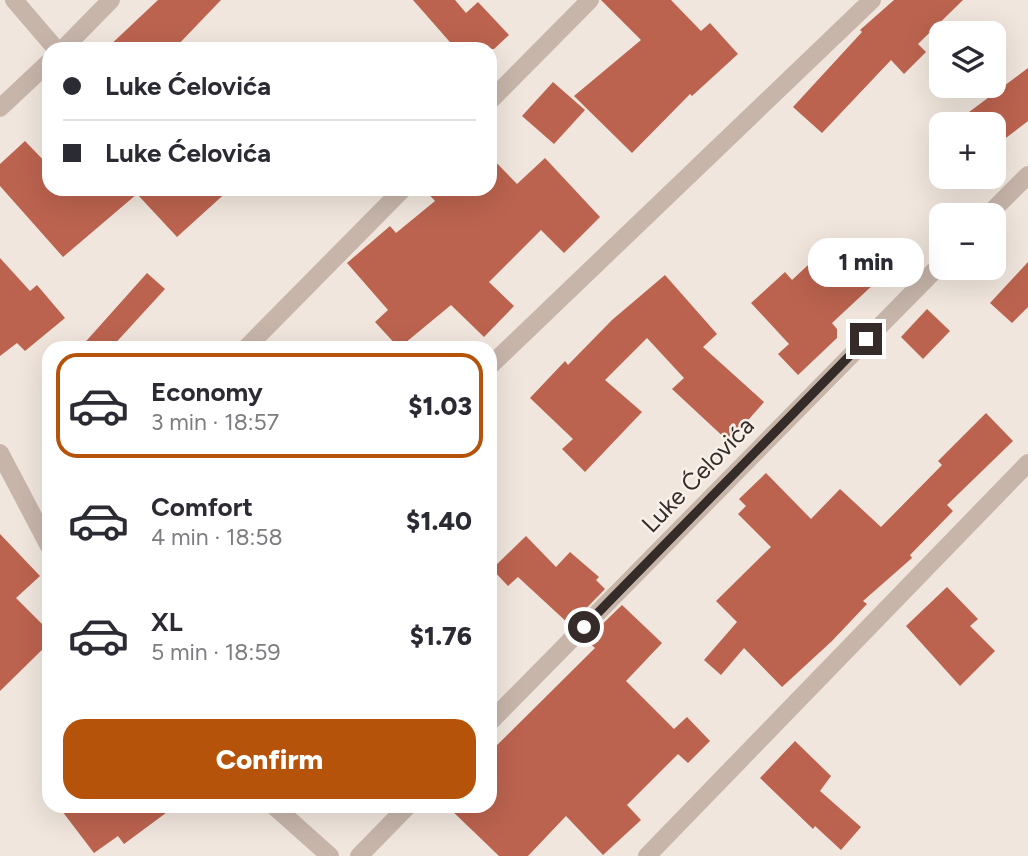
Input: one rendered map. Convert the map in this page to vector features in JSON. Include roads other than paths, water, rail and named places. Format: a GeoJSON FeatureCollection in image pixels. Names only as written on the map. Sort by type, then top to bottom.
{"type":"FeatureCollection","features":[{"type":"Feature","properties":{"kind":"street"},"geometry":{"type":"LineString","coordinates":[[14,0],[50,42]]}},
{"type":"Feature","properties":{"kind":"street"},"geometry":{"type":"LineString","coordinates":[[70,42],[111,0]]}},
{"type":"Feature","properties":{"kind":"street"},"geometry":{"type":"LineString","coordinates":[[497,94],[590,0]]}},
{"type":"Feature","properties":{"kind":"street"},"geometry":{"type":"LineString","coordinates":[[497,359],[872,0]]}},
{"type":"Feature","properties":{"kind":"street"},"geometry":{"type":"LineString","coordinates":[[0,108],[42,69]]}},
{"type":"Feature","properties":{"kind":"street"},"geometry":{"type":"LineString","coordinates":[[1000,203],[1028,175]]}},
{"type":"Feature","properties":{"kind":"street"},"geometry":{"type":"LineString","coordinates":[[253,341],[396,196]]}},
{"type":"Feature","properties":{"kind":"street","name":"Luke Ćelovića"},"geometry":{"type":"LineString","coordinates":[[497,715],[929,276]]}},
{"type":"Feature","properties":{"kind":"street"},"geometry":{"type":"LineString","coordinates":[[0,453],[42,528]]}},
{"type":"Feature","properties":{"kind":"street"},"geometry":{"type":"LineString","coordinates":[[647,856],[1028,463]]}},
{"type":"Feature","properties":{"kind":"street"},"geometry":{"type":"LineString","coordinates":[[282,813],[330,856]]}},
{"type":"Feature","properties":{"kind":"street"},"geometry":{"type":"LineString","coordinates":[[359,856],[401,813]]}}]}
